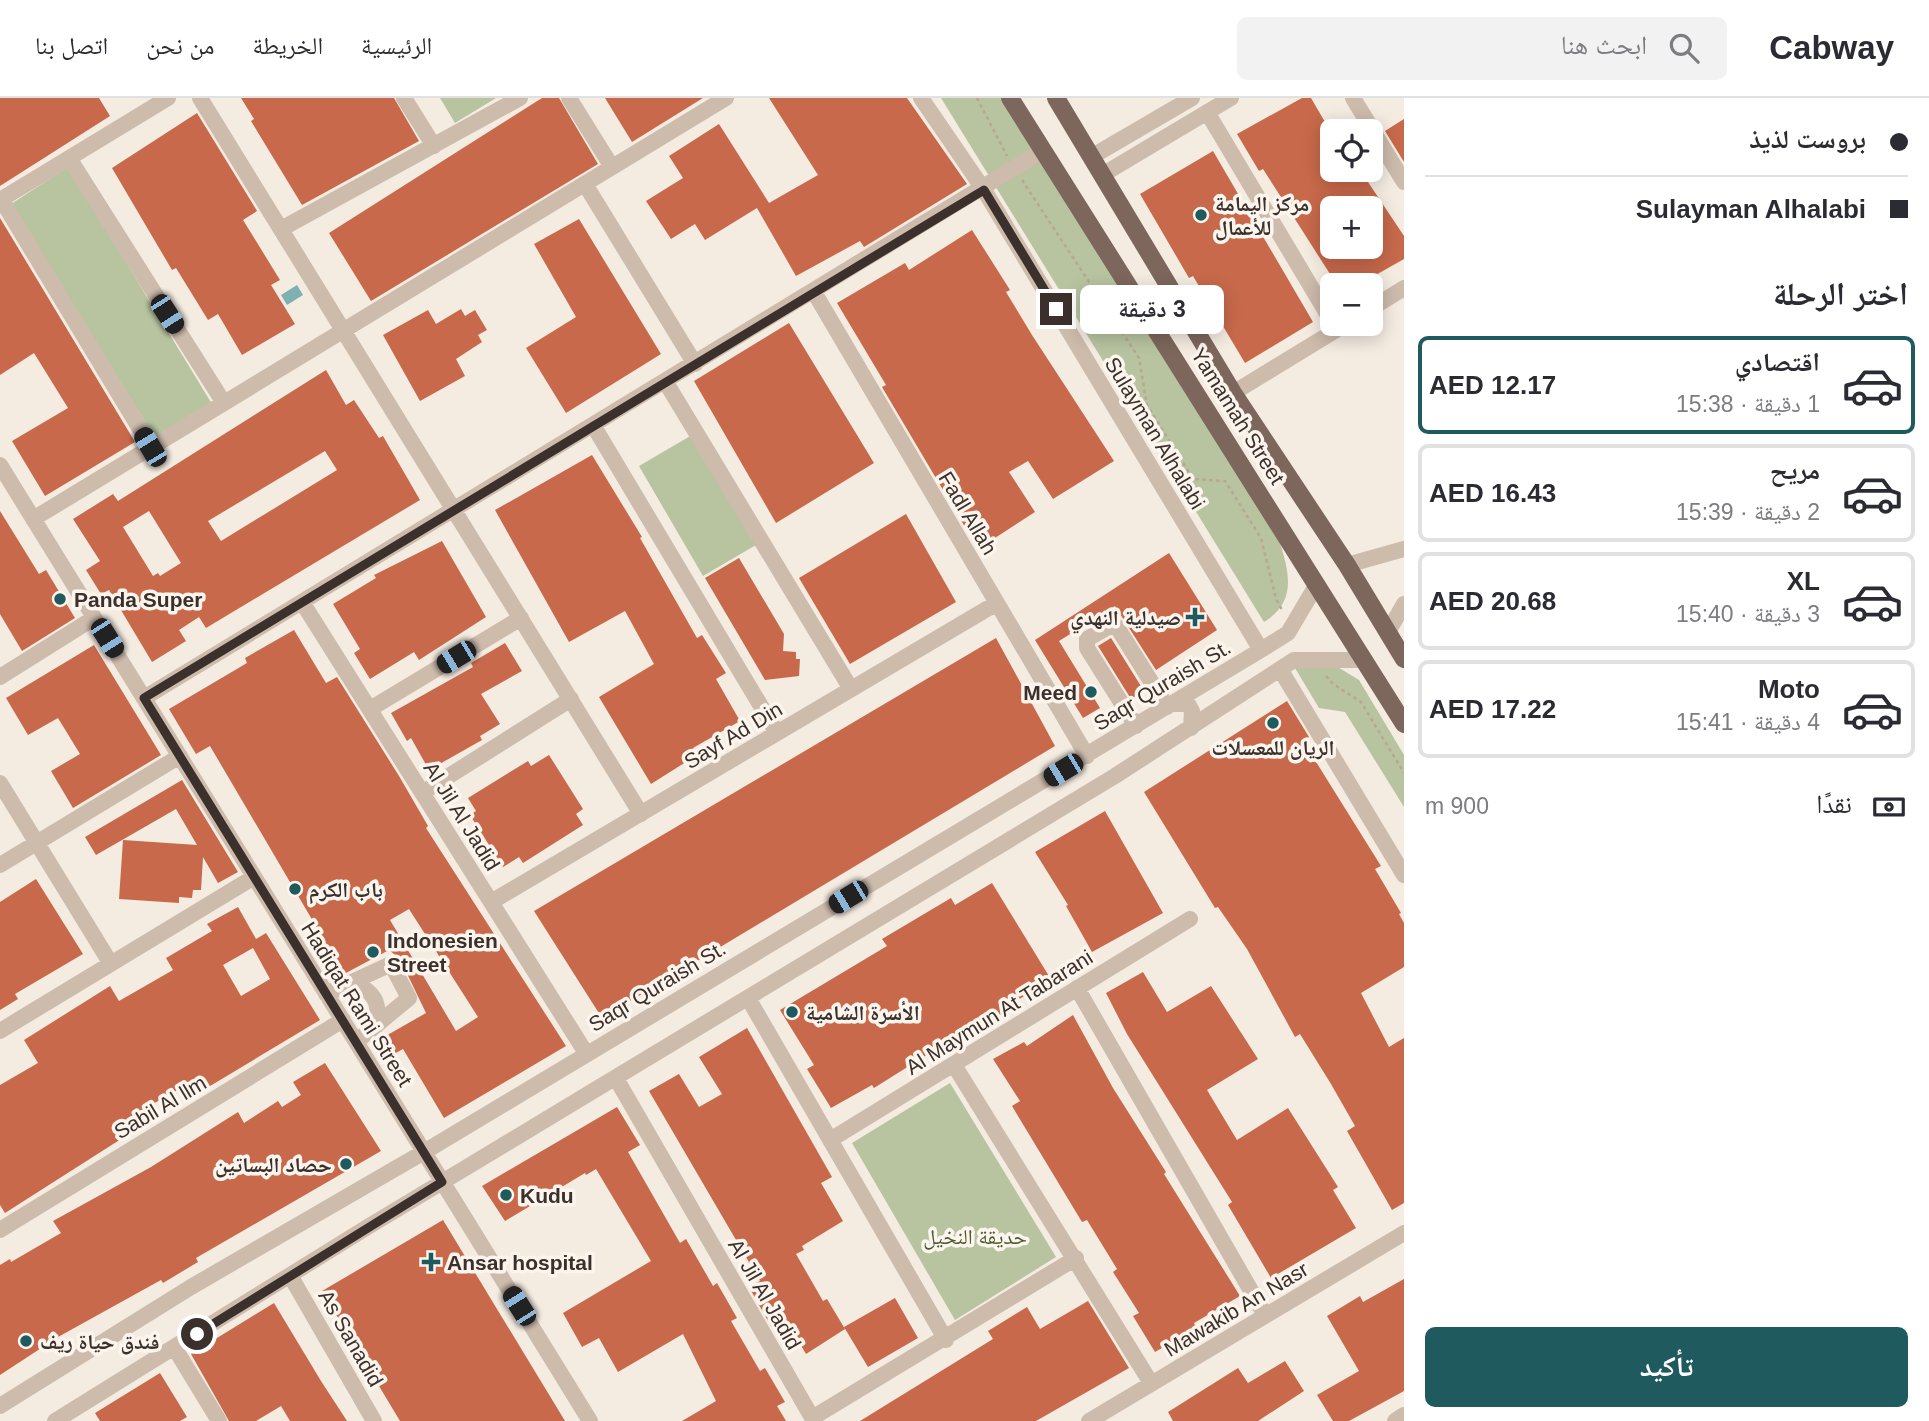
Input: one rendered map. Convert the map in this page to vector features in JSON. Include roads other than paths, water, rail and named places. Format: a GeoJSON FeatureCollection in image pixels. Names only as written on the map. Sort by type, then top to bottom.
{"type":"FeatureCollection","features":[{"type":"Feature","properties":{"kind":"main road","name":"Yamamah Street"},"geometry":{"type":"LineString","coordinates":[[1010,98],[1404,724]]}},
{"type":"Feature","properties":{"kind":"main road","name":"Yamamah Street"},"geometry":{"type":"LineString","coordinates":[[1056,98],[1233,393],[1404,659]]}},
{"type":"Feature","properties":{"kind":"main road"},"geometry":{"type":"LineString","coordinates":[[1152,324],[1181,306]]}},
{"type":"Feature","properties":{"kind":"street"},"geometry":{"type":"LineString","coordinates":[[150,447],[0,200],[168,98]]}},
{"type":"Feature","properties":{"kind":"street"},"geometry":{"type":"LineString","coordinates":[[200,98],[641,814]]}},
{"type":"Feature","properties":{"kind":"street"},"geometry":{"type":"LineString","coordinates":[[404,98],[434,146]]}},
{"type":"Feature","properties":{"kind":"street"},"geometry":{"type":"LineString","coordinates":[[281,229],[520,98]]}},
{"type":"Feature","properties":{"kind":"street"},"geometry":{"type":"LineString","coordinates":[[569,98],[612,167]]}},
{"type":"Feature","properties":{"kind":"street"},"geometry":{"type":"LineString","coordinates":[[33,519],[726,98]]}},
{"type":"Feature","properties":{"kind":"street","name":"Sulayman Alhalabi"},"geometry":{"type":"LineString","coordinates":[[921,98],[984,190],[1261,650]]}},
{"type":"Feature","properties":{"kind":"street"},"geometry":{"type":"LineString","coordinates":[[1091,156],[1192,98]]}},
{"type":"Feature","properties":{"kind":"street"},"geometry":{"type":"LineString","coordinates":[[1102,175],[1231,98]]}},
{"type":"Feature","properties":{"kind":"street"},"geometry":{"type":"LineString","coordinates":[[1353,98],[1404,182]]}},
{"type":"Feature","properties":{"kind":"street"},"geometry":{"type":"LineString","coordinates":[[1207,112],[1320,297]]}},
{"type":"Feature","properties":{"kind":"street"},"geometry":{"type":"LineString","coordinates":[[144,698],[984,190],[1042,151]]}},
{"type":"Feature","properties":{"kind":"street"},"geometry":{"type":"LineString","coordinates":[[69,158],[224,403]]}},
{"type":"Feature","properties":{"kind":"street"},"geometry":{"type":"LineString","coordinates":[[585,184],[695,364]]}},
{"type":"Feature","properties":{"kind":"street"},"geometry":{"type":"LineString","coordinates":[[1383,301],[1404,288]]}},
{"type":"Feature","properties":{"kind":"street","name":"Fadl Allah"},"geometry":{"type":"LineString","coordinates":[[814,292],[1087,756]]}},
{"type":"Feature","properties":{"kind":"street"},"geometry":{"type":"LineString","coordinates":[[1233,393],[1320,336]]}},
{"type":"Feature","properties":{"kind":"street"},"geometry":{"type":"LineString","coordinates":[[665,381],[850,689]]}},
{"type":"Feature","properties":{"kind":"street"},"geometry":{"type":"LineString","coordinates":[[593,425],[777,733]]}},
{"type":"Feature","properties":{"kind":"street","name":"Hadiqat Rami Street"},"geometry":{"type":"LineString","coordinates":[[0,465],[590,1421]]}},
{"type":"Feature","properties":{"kind":"street"},"geometry":{"type":"LineString","coordinates":[[1346,565],[1404,549]]}},
{"type":"Feature","properties":{"kind":"street","name":"Saqr Quraish St."},"geometry":{"type":"LineString","coordinates":[[0,1406],[191,1287],[424,1152],[1261,650],[1288,633],[1317,584]]}},
{"type":"Feature","properties":{"kind":"street","name":"Al Jil Al Jadid"},"geometry":{"type":"LineString","coordinates":[[302,602],[586,1053]]}},
{"type":"Feature","properties":{"kind":"street","name":"Sayf Ad Din"},"geometry":{"type":"LineString","coordinates":[[491,902],[997,603]]}},
{"type":"Feature","properties":{"kind":"street"},"geometry":{"type":"LineString","coordinates":[[1388,632],[1404,604]]}},
{"type":"Feature","properties":{"kind":"street"},"geometry":{"type":"LineString","coordinates":[[0,677],[94,618]]}},
{"type":"Feature","properties":{"kind":"street"},"geometry":{"type":"LineString","coordinates":[[370,709],[520,618]]}},
{"type":"Feature","properties":{"kind":"street"},"geometry":{"type":"LineString","coordinates":[[1136,726],[1087,648],[1087,639],[1108,627],[1117,627],[1170,705],[1188,704],[1192,712],[1191,728]]}},
{"type":"Feature","properties":{"kind":"street"},"geometry":{"type":"LineString","coordinates":[[55,1421],[442,1182],[617,1080],[1191,728],[1294,660],[1365,660]]}},
{"type":"Feature","properties":{"kind":"street"},"geometry":{"type":"LineString","coordinates":[[1280,669],[1404,875]]}},
{"type":"Feature","properties":{"kind":"street"},"geometry":{"type":"LineString","coordinates":[[1202,686],[1200,699],[1204,706],[1221,708]]}},
{"type":"Feature","properties":{"kind":"street"},"geometry":{"type":"LineString","coordinates":[[422,793],[570,699]]}},
{"type":"Feature","properties":{"kind":"street"},"geometry":{"type":"LineString","coordinates":[[0,865],[180,756]]}},
{"type":"Feature","properties":{"kind":"street"},"geometry":{"type":"LineString","coordinates":[[0,783],[111,964]]}},
{"type":"Feature","properties":{"kind":"street"},"geometry":{"type":"LineString","coordinates":[[0,1031],[254,877]]}},
{"type":"Feature","properties":{"kind":"street","name":"Al Maymun At Tabarani"},"geometry":{"type":"LineString","coordinates":[[830,1139],[1190,919]]}},
{"type":"Feature","properties":{"kind":"street"},"geometry":{"type":"LineString","coordinates":[[326,994],[391,964],[410,999],[356,1042]]}},
{"type":"Feature","properties":{"kind":"street"},"geometry":{"type":"LineString","coordinates":[[353,982],[372,992],[379,1009],[377,1025]]}},
{"type":"Feature","properties":{"kind":"street"},"geometry":{"type":"LineString","coordinates":[[1077,988],[1265,1315]]}},
{"type":"Feature","properties":{"kind":"street"},"geometry":{"type":"LineString","coordinates":[[748,999],[946,1340]]}},
{"type":"Feature","properties":{"kind":"street","name":"Sabil Al llm"},"geometry":{"type":"LineString","coordinates":[[0,1230],[342,1020]]}},
{"type":"Feature","properties":{"kind":"street"},"geometry":{"type":"LineString","coordinates":[[954,1065],[1151,1383]]}},
{"type":"Feature","properties":{"kind":"street","name":"Al Jil Al Jadid"},"geometry":{"type":"LineString","coordinates":[[617,1080],[813,1420]]}},
{"type":"Feature","properties":{"kind":"street","name":"Mawakib An Nasr"},"geometry":{"type":"LineString","coordinates":[[1089,1421],[1404,1233]]}},
{"type":"Feature","properties":{"kind":"street"},"geometry":{"type":"LineString","coordinates":[[813,1420],[1076,1258]]}},
{"type":"Feature","properties":{"kind":"street","name":"As Sanadid"},"geometry":{"type":"LineString","coordinates":[[291,1277],[374,1421]]}},
{"type":"Feature","properties":{"kind":"street"},"geometry":{"type":"LineString","coordinates":[[174,1348],[219,1421]]}},
{"type":"Feature","properties":{"kind":"street"},"geometry":{"type":"LineString","coordinates":[[1396,1421],[1404,1415]]}},
{"type":"Feature","properties":{"kind":"water"},"geometry":{"type":"Polygon","coordinates":[[[297,285],[303,295],[287,305],[281,295],[297,285]]]}},
{"type":"Feature","properties":{"kind":"place","name":"مركز اليمامة للأعمال"},"geometry":{"type":"Point","coordinates":[1201,215]}},
{"type":"Feature","properties":{"kind":"place","name":"Panda Super"},"geometry":{"type":"Point","coordinates":[60,599]}},
{"type":"Feature","properties":{"kind":"place","name":"صيدلية النهدي"},"geometry":{"type":"Point","coordinates":[1195,617]}},
{"type":"Feature","properties":{"kind":"place","name":"Meed"},"geometry":{"type":"Point","coordinates":[1091,692]}},
{"type":"Feature","properties":{"kind":"place","name":"الريان للمعسلات"},"geometry":{"type":"Point","coordinates":[1273,723]}},
{"type":"Feature","properties":{"kind":"place","name":"باب الكرم"},"geometry":{"type":"Point","coordinates":[295,889]}},
{"type":"Feature","properties":{"kind":"place","name":"Indonesien Street"},"geometry":{"type":"Point","coordinates":[373,952]}},
{"type":"Feature","properties":{"kind":"place","name":"الأسرة الشامية"},"geometry":{"type":"Point","coordinates":[792,1012]}},
{"type":"Feature","properties":{"kind":"place","name":"حصاد البساتين"},"geometry":{"type":"Point","coordinates":[346,1164]}},
{"type":"Feature","properties":{"kind":"place","name":"Kudu"},"geometry":{"type":"Point","coordinates":[506,1195]}},
{"type":"Feature","properties":{"kind":"place","name":"Ansar hospital"},"geometry":{"type":"Point","coordinates":[431,1262]}},
{"type":"Feature","properties":{"kind":"place","name":"فندق حياة ريف"},"geometry":{"type":"Point","coordinates":[26,1341]}},
{"type":"Feature","properties":{"kind":"park label","name":"حديقة النخيل"},"geometry":{"type":"Point","coordinates":[975,1236]}}]}
